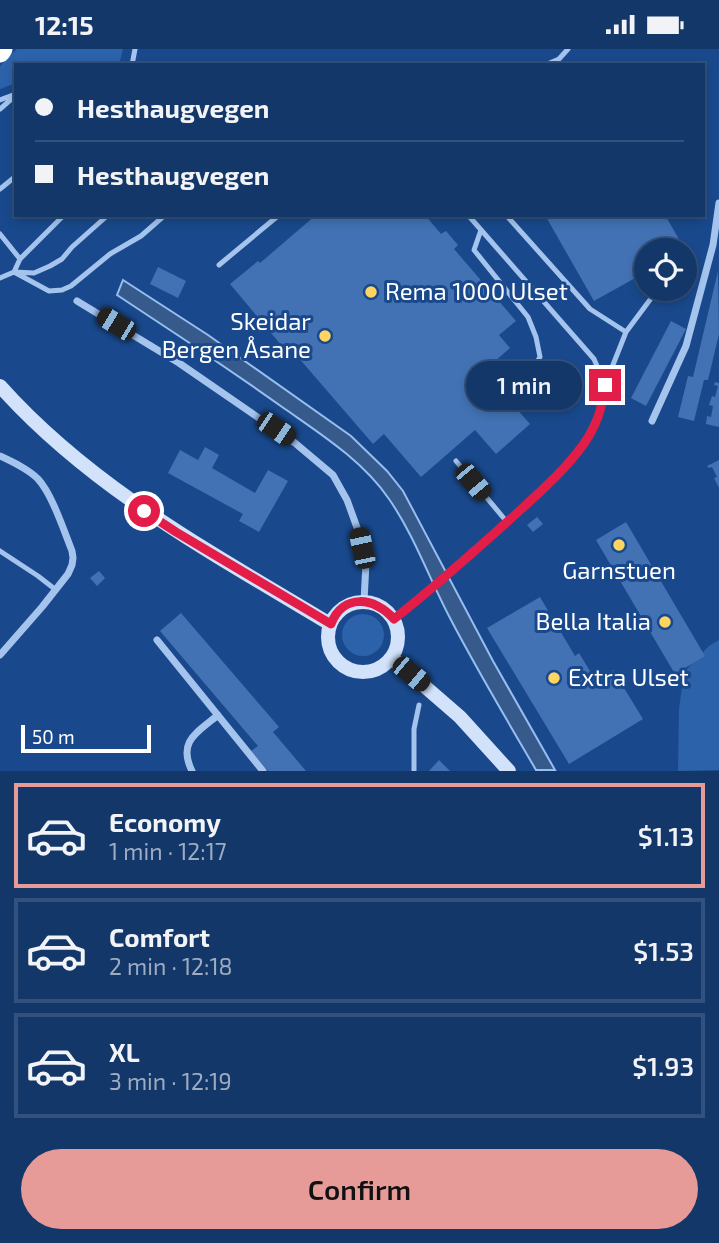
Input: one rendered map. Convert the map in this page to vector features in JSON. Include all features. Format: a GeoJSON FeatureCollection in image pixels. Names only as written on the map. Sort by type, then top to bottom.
{"type":"FeatureCollection","features":[{"type":"Feature","properties":{"kind":"main road"},"geometry":{"type":"LineString","coordinates":[[0,386],[22,410],[80,462],[129,500],[176,532],[331,624]]}},
{"type":"Feature","properties":{"kind":"main road"},"geometry":{"type":"LineString","coordinates":[[363,601],[376,604],[394,619],[398,640],[392,657],[382,667],[372,671],[350,670],[334,656],[328,635],[331,624],[344,607],[363,601]]}},
{"type":"Feature","properties":{"kind":"main road"},"geometry":{"type":"LineString","coordinates":[[392,657],[460,717],[509,771]]}},
{"type":"Feature","properties":{"kind":"street"},"geometry":{"type":"LineString","coordinates":[[652,421],[686,346],[709,260],[719,203]]}},
{"type":"Feature","properties":{"kind":"street"},"geometry":{"type":"LineString","coordinates":[[709,260],[719,262]]}},
{"type":"Feature","properties":{"kind":"street"},"geometry":{"type":"LineString","coordinates":[[77,301],[190,370],[296,443],[332,475],[347,500],[359,533],[366,563],[363,601]]}},
{"type":"Feature","properties":{"kind":"street"},"geometry":{"type":"LineString","coordinates":[[0,456],[26,470],[38,479],[46,490],[73,558],[68,574],[56,590],[0,655]]}},
{"type":"Feature","properties":{"kind":"street"},"geometry":{"type":"LineString","coordinates":[[394,619],[453,570]]}},
{"type":"Feature","properties":{"kind":"street"},"geometry":{"type":"LineString","coordinates":[[157,640],[263,771]]}},
{"type":"Feature","properties":{"kind":"street"},"geometry":{"type":"LineString","coordinates":[[192,771],[186,749],[189,740],[218,715]]}},
{"type":"Feature","properties":{"kind":"lane"},"geometry":{"type":"LineString","coordinates":[[550,63],[559,59],[568,49]]}},
{"type":"Feature","properties":{"kind":"lane"},"geometry":{"type":"LineString","coordinates":[[0,109],[14,96]]}},
{"type":"Feature","properties":{"kind":"lane"},"geometry":{"type":"LineString","coordinates":[[0,189],[14,178]]}},
{"type":"Feature","properties":{"kind":"lane"},"geometry":{"type":"LineString","coordinates":[[14,272],[20,260],[62,217]]}},
{"type":"Feature","properties":{"kind":"lane"},"geometry":{"type":"LineString","coordinates":[[0,278],[14,272],[34,273],[50,266],[62,259],[106,217]]}},
{"type":"Feature","properties":{"kind":"lane"},"geometry":{"type":"LineString","coordinates":[[14,272],[49,291],[62,290],[71,286],[110,254],[141,236],[163,217]]}},
{"type":"Feature","properties":{"kind":"lane"},"geometry":{"type":"LineString","coordinates":[[219,265],[277,217]]}},
{"type":"Feature","properties":{"kind":"lane"},"geometry":{"type":"LineString","coordinates":[[470,217],[594,359],[605,385]]}},
{"type":"Feature","properties":{"kind":"lane"},"geometry":{"type":"LineString","coordinates":[[508,217],[590,309],[626,332]]}},
{"type":"Feature","properties":{"kind":"lane"},"geometry":{"type":"LineString","coordinates":[[481,230],[474,250],[528,317],[536,337],[540,357],[526,380]]}},
{"type":"Feature","properties":{"kind":"lane"},"geometry":{"type":"LineString","coordinates":[[0,234],[20,260]]}},
{"type":"Feature","properties":{"kind":"lane"},"geometry":{"type":"LineString","coordinates":[[453,570],[566,466],[584,443],[596,423],[605,385],[626,332],[649,301]]}},
{"type":"Feature","properties":{"kind":"lane"},"geometry":{"type":"LineString","coordinates":[[456,461],[507,522]]}},
{"type":"Feature","properties":{"kind":"lane"},"geometry":{"type":"LineString","coordinates":[[0,551],[56,590]]}},
{"type":"Feature","properties":{"kind":"lane"},"geometry":{"type":"LineString","coordinates":[[0,562],[10,557]]}},
{"type":"Feature","properties":{"kind":"lane"},"geometry":{"type":"LineString","coordinates":[[414,771],[414,729],[419,705]]}},
{"type":"Feature","properties":{"kind":"shaded area"},"geometry":{"type":"Polygon","coordinates":[[[17,49],[123,49],[117,63],[14,63],[14,84],[0,89],[0,66],[17,49]]]}},
{"type":"Feature","properties":{"kind":"shaded area"},"geometry":{"type":"Polygon","coordinates":[[[123,280],[208,335],[351,436],[387,471],[403,491],[493,661],[555,770],[536,770],[460,637],[406,527],[379,485],[327,439],[117,295],[123,280]]]}},
{"type":"Feature","properties":{"kind":"shaded area"},"geometry":{"type":"Polygon","coordinates":[[[363,614],[378,620],[384,635],[378,650],[363,656],[348,650],[342,635],[348,620],[363,614]]]}},
{"type":"Feature","properties":{"kind":"shaded area"},"geometry":{"type":"Polygon","coordinates":[[[719,640],[719,770],[678,771],[679,709],[684,672],[709,646],[719,640]]]}},
{"type":"Feature","properties":{"kind":"building"},"geometry":{"type":"Polygon","coordinates":[[[314,217],[427,217],[441,234],[446,231],[458,245],[454,249],[516,321],[499,335],[510,348],[472,381],[491,403],[493,400],[500,400],[504,404],[509,400],[530,424],[496,454],[475,430],[421,477],[384,434],[373,444],[291,349],[287,352],[230,284],[258,261],[260,263],[314,217]]]}},
{"type":"Feature","properties":{"kind":"building"},"geometry":{"type":"Polygon","coordinates":[[[546,217],[666,217],[678,238],[634,238],[634,279],[594,301],[546,217]]]}},
{"type":"Feature","properties":{"kind":"building"},"geometry":{"type":"Polygon","coordinates":[[[158,267],[186,281],[178,298],[150,284],[158,267]]]}},
{"type":"Feature","properties":{"kind":"building"},"geometry":{"type":"Polygon","coordinates":[[[718,271],[719,334],[708,380],[704,380],[694,421],[678,417],[688,376],[693,377],[718,271]]]}},
{"type":"Feature","properties":{"kind":"building"},"geometry":{"type":"Polygon","coordinates":[[[671,321],[686,329],[646,406],[631,398],[671,321]]]}},
{"type":"Feature","properties":{"kind":"building"},"geometry":{"type":"Polygon","coordinates":[[[715,382],[719,383],[719,427],[706,424],[707,416],[711,417],[713,406],[709,405],[718,386],[714,385],[715,382]]]}},
{"type":"Feature","properties":{"kind":"building"},"geometry":{"type":"Polygon","coordinates":[[[205,447],[219,455],[212,468],[255,493],[268,470],[288,481],[259,532],[239,521],[243,514],[168,473],[180,450],[198,460],[205,447]]]}},
{"type":"Feature","properties":{"kind":"building"},"geometry":{"type":"Polygon","coordinates":[[[719,460],[719,488],[712,467],[707,466],[719,460]]]}},
{"type":"Feature","properties":{"kind":"building"},"geometry":{"type":"Polygon","coordinates":[[[537,517],[543,524],[533,532],[527,525],[537,517]]]}},
{"type":"Feature","properties":{"kind":"building"},"geometry":{"type":"Polygon","coordinates":[[[626,522],[705,656],[675,674],[596,540],[626,522]]]}},
{"type":"Feature","properties":{"kind":"building"},"geometry":{"type":"Polygon","coordinates":[[[99,571],[105,578],[97,586],[90,578],[99,571]]]}},
{"type":"Feature","properties":{"kind":"building"},"geometry":{"type":"Polygon","coordinates":[[[540,597],[575,656],[579,653],[596,681],[613,670],[643,719],[569,764],[487,628],[540,597]]]}},
{"type":"Feature","properties":{"kind":"building"},"geometry":{"type":"Polygon","coordinates":[[[181,613],[279,727],[273,732],[306,771],[268,771],[251,751],[258,746],[160,631],[181,613]]]}},
{"type":"Feature","properties":{"kind":"building"},"geometry":{"type":"Polygon","coordinates":[[[439,760],[450,771],[429,771],[439,760]]]}},
{"type":"Feature","properties":{"kind":"place","name":"Rema 1000 Ulset"},"geometry":{"type":"Point","coordinates":[371,292]}},
{"type":"Feature","properties":{"kind":"place","name":"Skeidar Bergen Åsane"},"geometry":{"type":"Point","coordinates":[325,336]}},
{"type":"Feature","properties":{"kind":"place","name":"Garnstuen"},"geometry":{"type":"Point","coordinates":[619,545]}},
{"type":"Feature","properties":{"kind":"place","name":"Bella Italia"},"geometry":{"type":"Point","coordinates":[665,622]}},
{"type":"Feature","properties":{"kind":"place","name":"Extra Ulset"},"geometry":{"type":"Point","coordinates":[554,678]}},
{"type":"Feature","properties":{"kind":"route"},"geometry":{"type":"LineString","coordinates":[[144,511],[331,624],[344,607],[363,601],[376,604],[394,619],[494,534],[566,466],[596,423],[605,385]]}}]}
